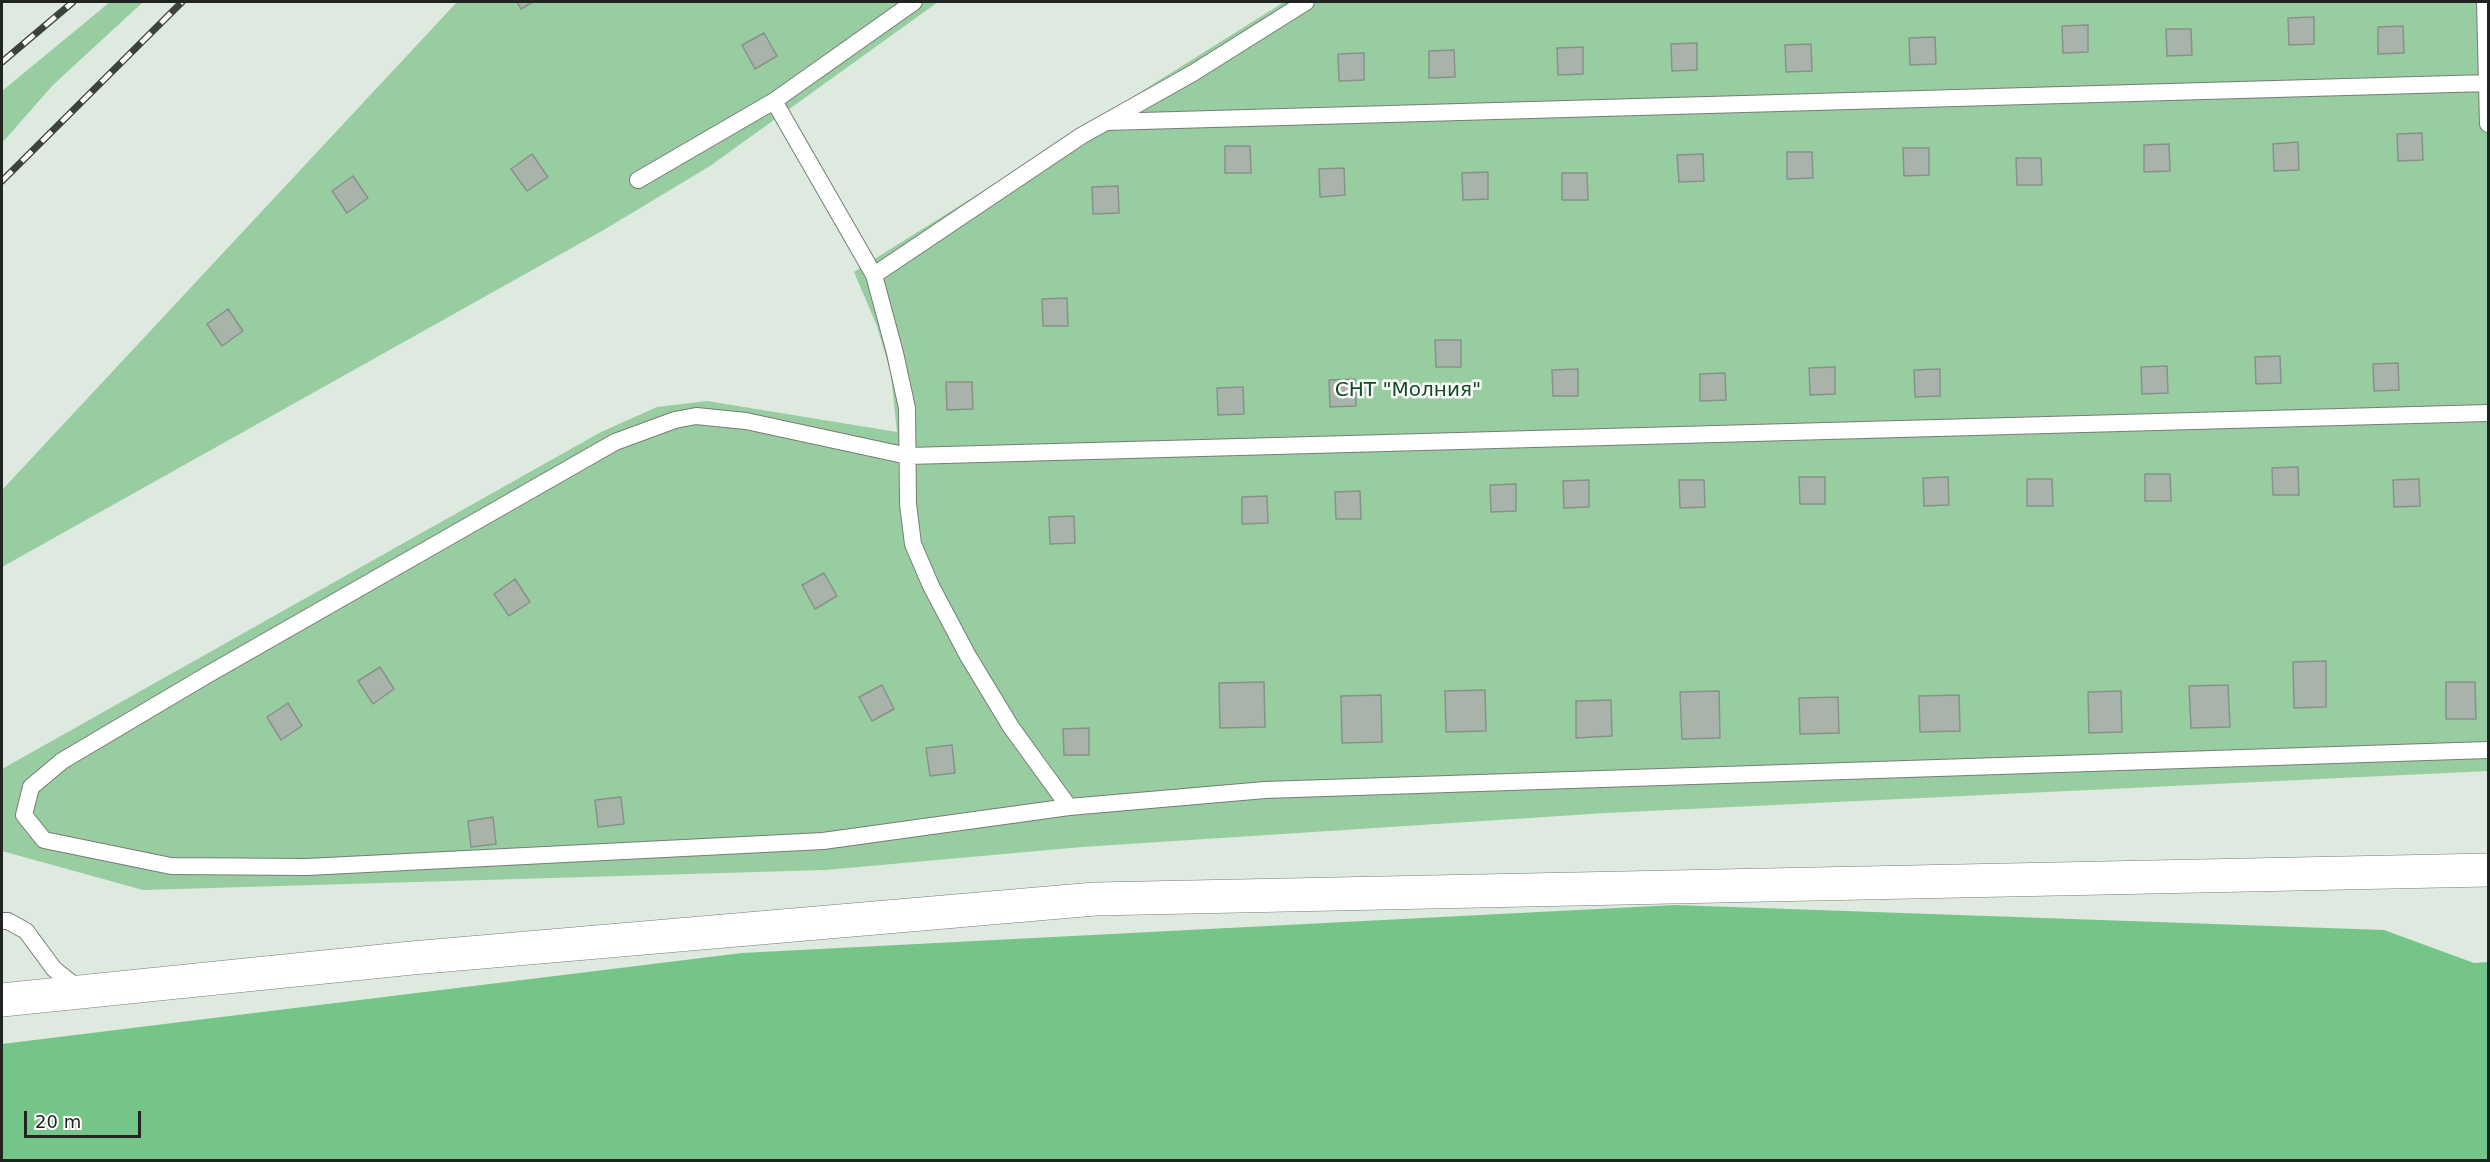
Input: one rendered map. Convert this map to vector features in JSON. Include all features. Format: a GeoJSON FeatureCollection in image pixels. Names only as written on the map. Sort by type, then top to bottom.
{"type":"FeatureCollection","features":[{"type":"Feature","properties":{"kind":"street"},"geometry":{"type":"LineString","coordinates":[[2,1000],[412,958],[1095,899],[2488,870]]}},
{"type":"Feature","properties":{"kind":"lane"},"geometry":{"type":"LineString","coordinates":[[638,180],[774,101],[914,2]]}},
{"type":"Feature","properties":{"kind":"lane"},"geometry":{"type":"LineString","coordinates":[[874,274],[1106,122],[1193,73],[1306,2]]}},
{"type":"Feature","properties":{"kind":"lane"},"geometry":{"type":"LineString","coordinates":[[2485,2],[2488,124]]}},
{"type":"Feature","properties":{"kind":"lane"},"geometry":{"type":"LineString","coordinates":[[1106,122],[2488,83]]}},
{"type":"Feature","properties":{"kind":"lane"},"geometry":{"type":"LineString","coordinates":[[774,101],[874,274],[896,353],[907,408],[908,504],[913,544],[931,586],[968,656],[1011,727],[1070,807]]}},
{"type":"Feature","properties":{"kind":"lane"},"geometry":{"type":"LineString","coordinates":[[2488,413],[908,456],[746,421],[696,416],[675,420],[615,442],[207,675],[62,761],[31,787],[24,815],[44,840],[171,866],[307,867],[823,841],[1070,807],[1265,790],[2488,750]]}},
{"type":"Feature","properties":{"kind":"lane"},"geometry":{"type":"LineString","coordinates":[[2,921],[8,921],[26,931],[54,969],[82,992]]}},
{"type":"Feature","properties":{"kind":"green space"},"geometry":{"type":"Polygon","coordinates":[[[110,2],[143,2],[53,85],[2,143],[2,91],[110,2]]]}},
{"type":"Feature","properties":{"kind":"green space"},"geometry":{"type":"Polygon","coordinates":[[[457,2],[938,2],[710,166],[602,231],[2,567],[2,490],[457,2]]]}},
{"type":"Feature","properties":{"kind":"green space","name":"СНТ \"Молния\""},"geometry":{"type":"Polygon","coordinates":[[[1284,2],[2488,2],[2488,771],[1606,813],[1082,847],[825,870],[143,890],[2,851],[2,769],[601,432],[657,407],[707,401],[897,432],[891,374],[877,326],[854,272],[1284,2]]]}},
{"type":"Feature","properties":{"kind":"green space"},"geometry":{"type":"Polygon","coordinates":[[[1675,905],[2384,930],[2474,963],[2488,962],[2488,1160],[2,1160],[2,1044],[742,953],[1675,905]]]}},
{"type":"Feature","properties":{"kind":"building"},"geometry":{"type":"Polygon","coordinates":[[[517,2],[533,2],[521,9],[517,2]]]}},
{"type":"Feature","properties":{"kind":"building"},"geometry":{"type":"Polygon","coordinates":[[[2314,17],[2314,44],[2289,45],[2288,18],[2314,17]]]}},
{"type":"Feature","properties":{"kind":"building"},"geometry":{"type":"Polygon","coordinates":[[[2088,25],[2088,52],[2063,53],[2062,26],[2088,25]]]}},
{"type":"Feature","properties":{"kind":"building"},"geometry":{"type":"Polygon","coordinates":[[[2403,26],[2404,53],[2378,54],[2378,27],[2403,26]]]}},
{"type":"Feature","properties":{"kind":"building"},"geometry":{"type":"Polygon","coordinates":[[[2166,29],[2191,29],[2192,55],[2167,56],[2166,29]]]}},
{"type":"Feature","properties":{"kind":"building"},"geometry":{"type":"Polygon","coordinates":[[[764,33],[777,56],[755,69],[742,45],[764,33]]]}},
{"type":"Feature","properties":{"kind":"building"},"geometry":{"type":"Polygon","coordinates":[[[1935,37],[1936,64],[1910,65],[1909,38],[1935,37]]]}},
{"type":"Feature","properties":{"kind":"building"},"geometry":{"type":"Polygon","coordinates":[[[1697,43],[1697,70],[1672,71],[1671,44],[1697,43]]]}},
{"type":"Feature","properties":{"kind":"building"},"geometry":{"type":"Polygon","coordinates":[[[1811,44],[1812,71],[1786,72],[1785,45],[1811,44]]]}},
{"type":"Feature","properties":{"kind":"building"},"geometry":{"type":"Polygon","coordinates":[[[1583,47],[1583,74],[1558,75],[1557,48],[1583,47]]]}},
{"type":"Feature","properties":{"kind":"building"},"geometry":{"type":"Polygon","coordinates":[[[1454,50],[1455,77],[1429,78],[1429,51],[1454,50]]]}},
{"type":"Feature","properties":{"kind":"building"},"geometry":{"type":"Polygon","coordinates":[[[1364,53],[1364,80],[1339,81],[1338,54],[1364,53]]]}},
{"type":"Feature","properties":{"kind":"building"},"geometry":{"type":"Polygon","coordinates":[[[2422,133],[2423,160],[2398,161],[2397,134],[2422,133]]]}},
{"type":"Feature","properties":{"kind":"building"},"geometry":{"type":"Polygon","coordinates":[[[2298,142],[2299,170],[2274,171],[2273,144],[2298,142]]]}},
{"type":"Feature","properties":{"kind":"building"},"geometry":{"type":"Polygon","coordinates":[[[2169,144],[2170,171],[2144,172],[2144,145],[2169,144]]]}},
{"type":"Feature","properties":{"kind":"building"},"geometry":{"type":"Polygon","coordinates":[[[1225,146],[1250,146],[1251,173],[1225,173],[1225,146]]]}},
{"type":"Feature","properties":{"kind":"building"},"geometry":{"type":"Polygon","coordinates":[[[1903,148],[1929,148],[1929,175],[1904,176],[1903,148]]]}},
{"type":"Feature","properties":{"kind":"building"},"geometry":{"type":"Polygon","coordinates":[[[1787,152],[1812,152],[1813,178],[1787,179],[1787,152]]]}},
{"type":"Feature","properties":{"kind":"building"},"geometry":{"type":"Polygon","coordinates":[[[532,154],[548,177],[527,191],[511,169],[532,154]]]}},
{"type":"Feature","properties":{"kind":"building"},"geometry":{"type":"Polygon","coordinates":[[[1703,154],[1704,181],[1679,182],[1677,155],[1703,154]]]}},
{"type":"Feature","properties":{"kind":"building"},"geometry":{"type":"Polygon","coordinates":[[[2016,158],[2041,158],[2042,185],[2017,185],[2016,158]]]}},
{"type":"Feature","properties":{"kind":"building"},"geometry":{"type":"Polygon","coordinates":[[[1344,168],[1345,195],[1320,197],[1319,169],[1344,168]]]}},
{"type":"Feature","properties":{"kind":"building"},"geometry":{"type":"Polygon","coordinates":[[[1488,172],[1488,199],[1463,200],[1462,173],[1488,172]]]}},
{"type":"Feature","properties":{"kind":"building"},"geometry":{"type":"Polygon","coordinates":[[[1562,173],[1587,173],[1588,200],[1562,200],[1562,173]]]}},
{"type":"Feature","properties":{"kind":"building"},"geometry":{"type":"Polygon","coordinates":[[[353,176],[368,198],[347,213],[332,191],[353,176]]]}},
{"type":"Feature","properties":{"kind":"building"},"geometry":{"type":"Polygon","coordinates":[[[1118,186],[1119,213],[1093,214],[1092,187],[1118,186]]]}},
{"type":"Feature","properties":{"kind":"building"},"geometry":{"type":"Polygon","coordinates":[[[1067,298],[1068,326],[1043,326],[1042,299],[1067,298]]]}},
{"type":"Feature","properties":{"kind":"building"},"geometry":{"type":"Polygon","coordinates":[[[228,309],[243,331],[222,346],[207,324],[228,309]]]}},
{"type":"Feature","properties":{"kind":"building"},"geometry":{"type":"Polygon","coordinates":[[[1435,340],[1461,340],[1461,367],[1436,367],[1435,340]]]}},
{"type":"Feature","properties":{"kind":"building"},"geometry":{"type":"Polygon","coordinates":[[[2280,356],[2281,383],[2256,384],[2255,357],[2280,356]]]}},
{"type":"Feature","properties":{"kind":"building"},"geometry":{"type":"Polygon","coordinates":[[[2398,363],[2399,390],[2374,391],[2373,364],[2398,363]]]}},
{"type":"Feature","properties":{"kind":"building"},"geometry":{"type":"Polygon","coordinates":[[[2167,366],[2168,393],[2142,394],[2141,367],[2167,366]]]}},
{"type":"Feature","properties":{"kind":"building"},"geometry":{"type":"Polygon","coordinates":[[[1835,367],[1835,394],[1810,395],[1809,368],[1835,367]]]}},
{"type":"Feature","properties":{"kind":"building"},"geometry":{"type":"Polygon","coordinates":[[[1578,369],[1578,396],[1553,396],[1552,370],[1578,369]]]}},
{"type":"Feature","properties":{"kind":"building"},"geometry":{"type":"Polygon","coordinates":[[[1940,369],[1940,396],[1915,397],[1914,370],[1940,369]]]}},
{"type":"Feature","properties":{"kind":"building"},"geometry":{"type":"Polygon","coordinates":[[[1725,373],[1726,400],[1700,401],[1700,374],[1725,373]]]}},
{"type":"Feature","properties":{"kind":"building"},"geometry":{"type":"Polygon","coordinates":[[[1355,379],[1356,406],[1330,407],[1329,380],[1355,379]]]}},
{"type":"Feature","properties":{"kind":"building"},"geometry":{"type":"Polygon","coordinates":[[[946,382],[972,382],[973,409],[947,410],[946,382]]]}},
{"type":"Feature","properties":{"kind":"building"},"geometry":{"type":"Polygon","coordinates":[[[1243,387],[1244,414],[1218,415],[1217,388],[1243,387]]]}},
{"type":"Feature","properties":{"kind":"building"},"geometry":{"type":"Polygon","coordinates":[[[2298,467],[2299,495],[2273,495],[2272,468],[2298,467]]]}},
{"type":"Feature","properties":{"kind":"building"},"geometry":{"type":"Polygon","coordinates":[[[2145,474],[2170,474],[2171,501],[2145,501],[2145,474]]]}},
{"type":"Feature","properties":{"kind":"building"},"geometry":{"type":"Polygon","coordinates":[[[1799,477],[1825,477],[1825,504],[1800,504],[1799,477]]]}},
{"type":"Feature","properties":{"kind":"building"},"geometry":{"type":"Polygon","coordinates":[[[1948,477],[1949,505],[1924,506],[1923,478],[1948,477]]]}},
{"type":"Feature","properties":{"kind":"building"},"geometry":{"type":"Polygon","coordinates":[[[2027,479],[2052,479],[2053,506],[2027,506],[2027,479]]]}},
{"type":"Feature","properties":{"kind":"building"},"geometry":{"type":"Polygon","coordinates":[[[2419,479],[2420,506],[2394,507],[2393,480],[2419,479]]]}},
{"type":"Feature","properties":{"kind":"building"},"geometry":{"type":"Polygon","coordinates":[[[1589,480],[1589,507],[1564,508],[1563,481],[1589,480]]]}},
{"type":"Feature","properties":{"kind":"building"},"geometry":{"type":"Polygon","coordinates":[[[1679,480],[1704,480],[1705,507],[1680,508],[1679,480]]]}},
{"type":"Feature","properties":{"kind":"building"},"geometry":{"type":"Polygon","coordinates":[[[1516,484],[1516,511],[1491,512],[1490,485],[1516,484]]]}},
{"type":"Feature","properties":{"kind":"building"},"geometry":{"type":"Polygon","coordinates":[[[1360,491],[1361,519],[1336,519],[1335,492],[1360,491]]]}},
{"type":"Feature","properties":{"kind":"building"},"geometry":{"type":"Polygon","coordinates":[[[1267,496],[1268,523],[1242,524],[1242,497],[1267,496]]]}},
{"type":"Feature","properties":{"kind":"building"},"geometry":{"type":"Polygon","coordinates":[[[1074,516],[1075,543],[1050,544],[1049,517],[1074,516]]]}},
{"type":"Feature","properties":{"kind":"building"},"geometry":{"type":"Polygon","coordinates":[[[824,573],[837,596],[815,609],[802,585],[824,573]]]}},
{"type":"Feature","properties":{"kind":"building"},"geometry":{"type":"Polygon","coordinates":[[[515,579],[530,602],[509,616],[494,594],[515,579]]]}},
{"type":"Feature","properties":{"kind":"building"},"geometry":{"type":"Polygon","coordinates":[[[2326,661],[2326,707],[2294,708],[2293,662],[2326,661]]]}},
{"type":"Feature","properties":{"kind":"building"},"geometry":{"type":"Polygon","coordinates":[[[380,667],[394,689],[373,704],[358,681],[380,667]]]}},
{"type":"Feature","properties":{"kind":"building"},"geometry":{"type":"Polygon","coordinates":[[[1264,682],[1265,727],[1220,728],[1219,683],[1264,682]]]}},
{"type":"Feature","properties":{"kind":"building"},"geometry":{"type":"Polygon","coordinates":[[[2446,682],[2475,682],[2476,719],[2446,719],[2446,682]]]}},
{"type":"Feature","properties":{"kind":"building"},"geometry":{"type":"Polygon","coordinates":[[[882,685],[894,709],[872,721],[859,697],[882,685]]]}},
{"type":"Feature","properties":{"kind":"building"},"geometry":{"type":"Polygon","coordinates":[[[2228,685],[2230,727],[2191,728],[2189,686],[2228,685]]]}},
{"type":"Feature","properties":{"kind":"building"},"geometry":{"type":"Polygon","coordinates":[[[1485,690],[1486,731],[1446,732],[1445,691],[1485,690]]]}},
{"type":"Feature","properties":{"kind":"building"},"geometry":{"type":"Polygon","coordinates":[[[1719,691],[1720,738],[1682,739],[1680,692],[1719,691]]]}},
{"type":"Feature","properties":{"kind":"building"},"geometry":{"type":"Polygon","coordinates":[[[2121,691],[2122,732],[2089,733],[2088,692],[2121,691]]]}},
{"type":"Feature","properties":{"kind":"building"},"geometry":{"type":"Polygon","coordinates":[[[1381,695],[1382,742],[1342,743],[1341,696],[1381,695]]]}},
{"type":"Feature","properties":{"kind":"building"},"geometry":{"type":"Polygon","coordinates":[[[1959,695],[1960,731],[1920,732],[1919,696],[1959,695]]]}},
{"type":"Feature","properties":{"kind":"building"},"geometry":{"type":"Polygon","coordinates":[[[1838,697],[1839,733],[1800,734],[1799,698],[1838,697]]]}},
{"type":"Feature","properties":{"kind":"building"},"geometry":{"type":"Polygon","coordinates":[[[1611,700],[1612,736],[1576,738],[1576,701],[1611,700]]]}},
{"type":"Feature","properties":{"kind":"building"},"geometry":{"type":"Polygon","coordinates":[[[288,703],[302,726],[281,740],[267,717],[288,703]]]}},
{"type":"Feature","properties":{"kind":"building"},"geometry":{"type":"Polygon","coordinates":[[[1089,728],[1089,755],[1064,755],[1063,729],[1089,728]]]}},
{"type":"Feature","properties":{"kind":"building"},"geometry":{"type":"Polygon","coordinates":[[[952,745],[955,773],[930,776],[926,748],[952,745]]]}},
{"type":"Feature","properties":{"kind":"building"},"geometry":{"type":"Polygon","coordinates":[[[621,797],[624,824],[598,827],[595,800],[621,797]]]}},
{"type":"Feature","properties":{"kind":"building"},"geometry":{"type":"Polygon","coordinates":[[[493,817],[496,844],[471,847],[468,821],[493,817]]]}},
{"type":"Feature","properties":{"kind":"railway"},"geometry":{"type":"LineString","coordinates":[[2,62],[73,2]]}},
{"type":"Feature","properties":{"kind":"railway"},"geometry":{"type":"LineString","coordinates":[[2,181],[182,2]]}}]}
